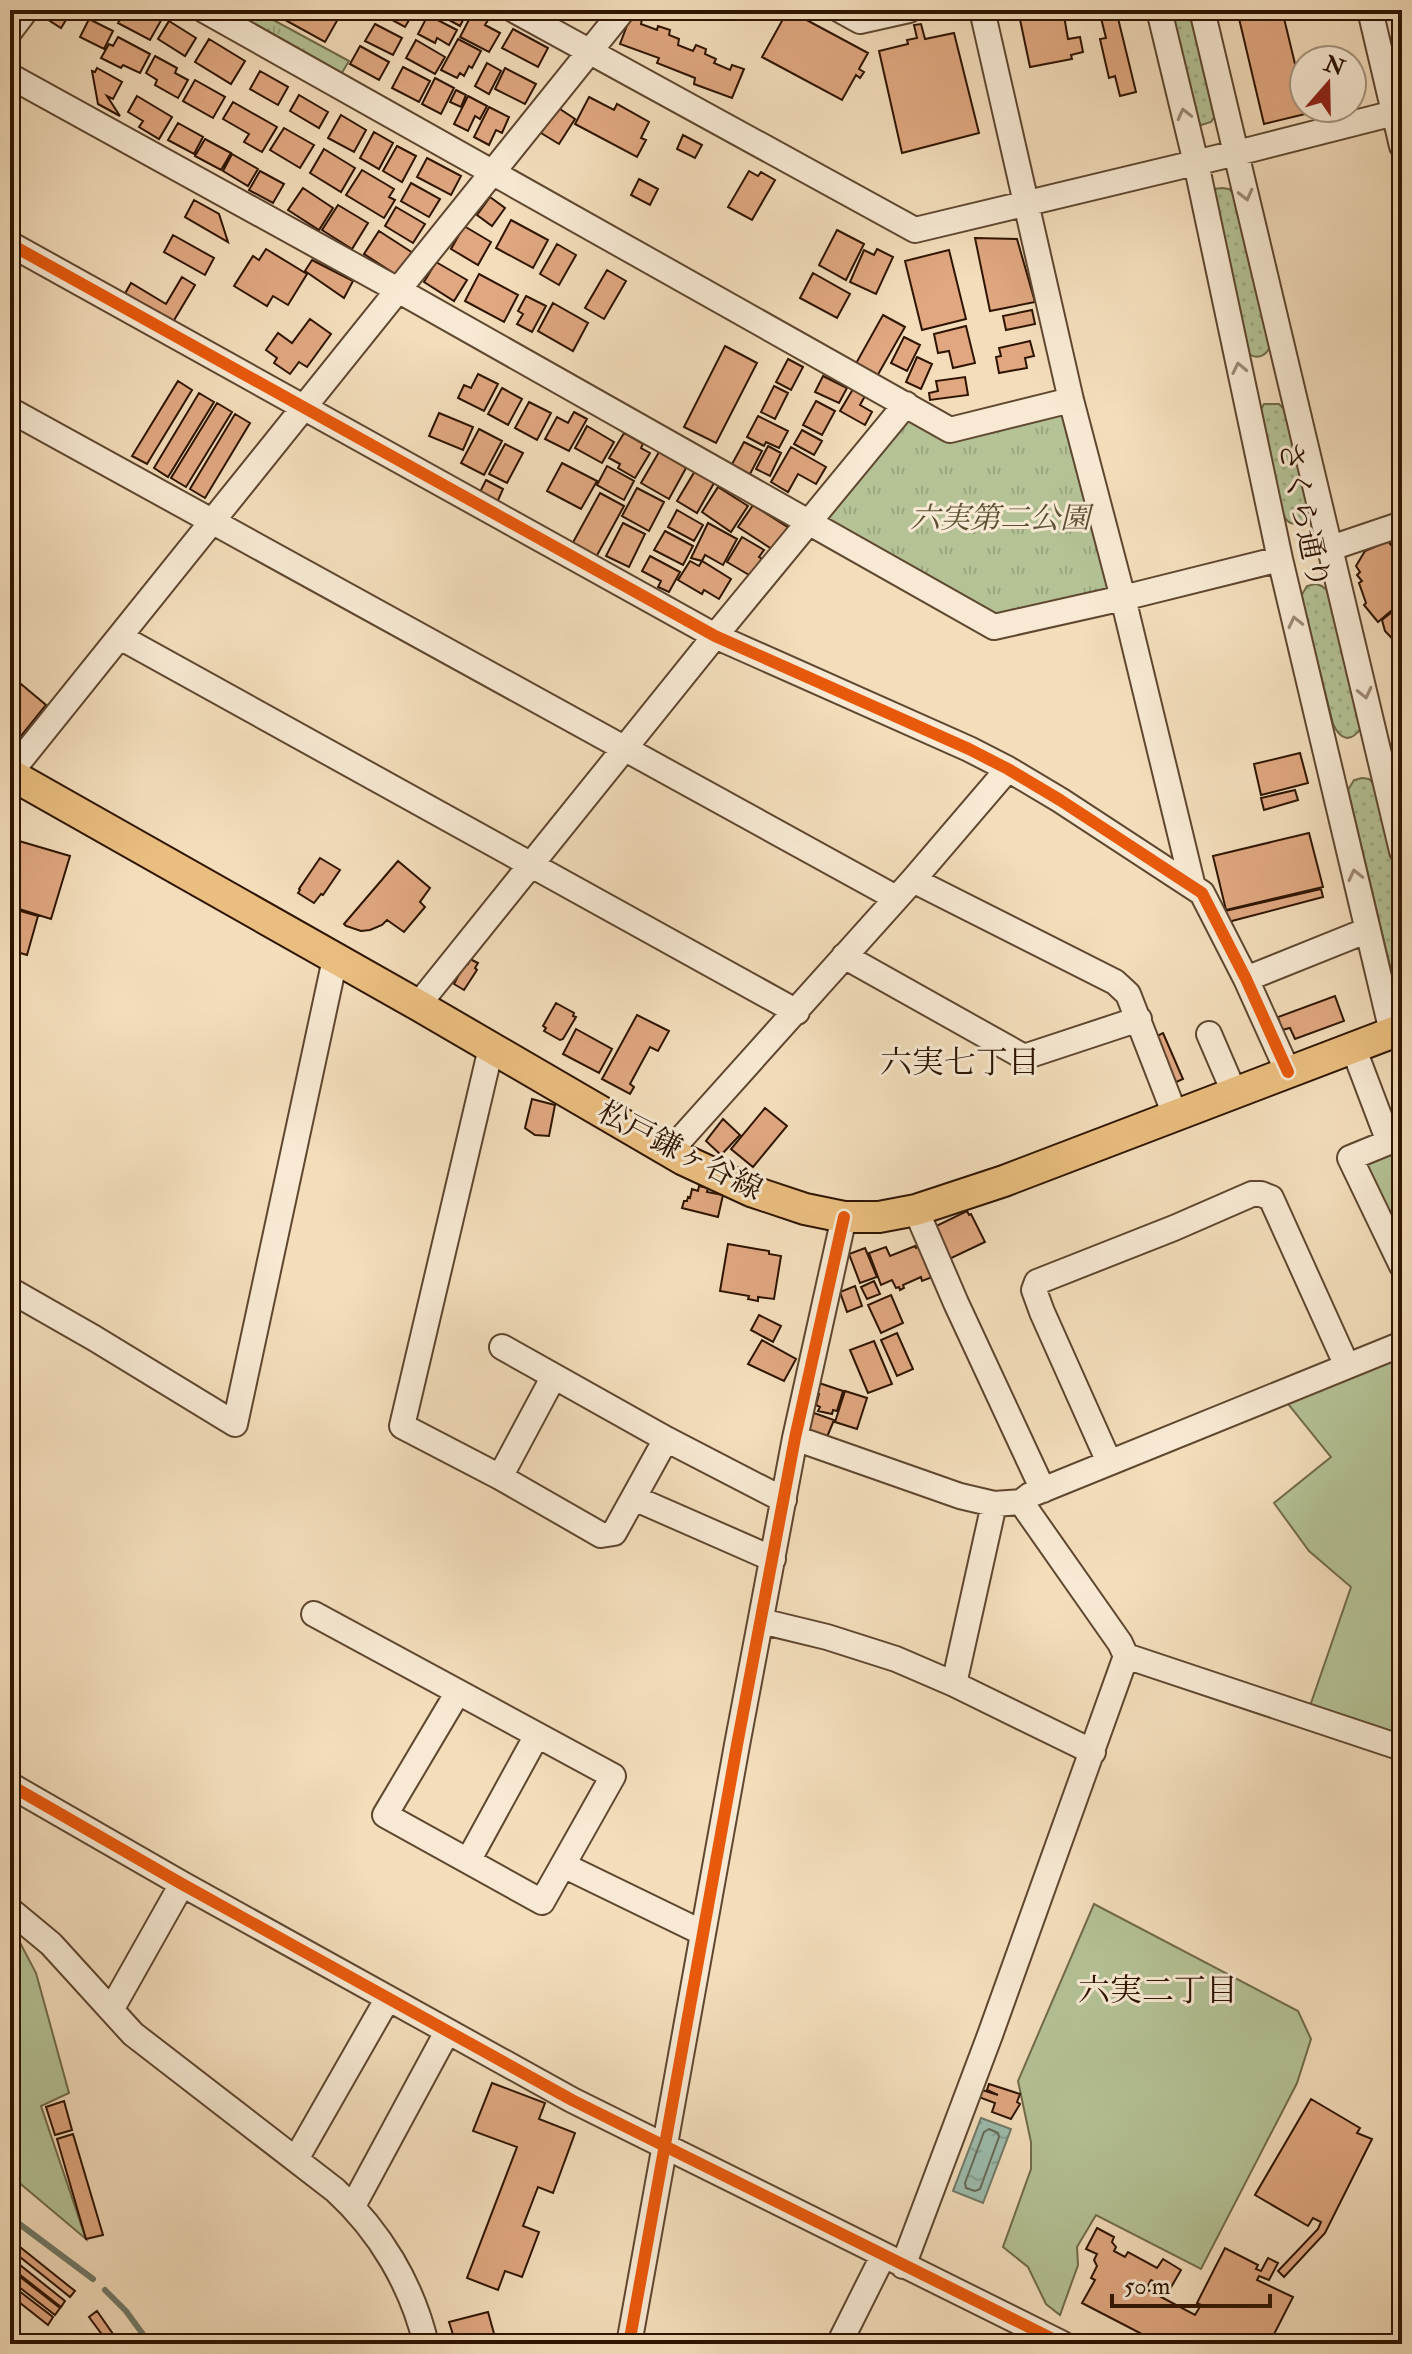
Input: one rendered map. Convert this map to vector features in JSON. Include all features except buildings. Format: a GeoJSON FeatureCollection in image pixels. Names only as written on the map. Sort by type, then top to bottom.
{"type":"FeatureCollection","features":[{"type":"Feature","properties":{"kind":"main road","name":"松戸鎌ヶ谷線"},"geometry":{"type":"LineString","coordinates":[[10,774],[716,1176],[805,1209],[844,1217],[879,1217],[916,1210],[1004,1181],[1397,1030]]}},
{"type":"Feature","properties":{"kind":"street"},"geometry":{"type":"LineString","coordinates":[[10,31],[26,10]]}},
{"type":"Feature","properties":{"kind":"street"},"geometry":{"type":"LineString","coordinates":[[204,10],[950,430],[1071,400]]}},
{"type":"Feature","properties":{"kind":"street"},"geometry":{"type":"LineString","coordinates":[[514,10],[915,230],[1398,112]]}},
{"type":"Feature","properties":{"kind":"street"},"geometry":{"type":"LineString","coordinates":[[10,774],[623,10]]}},
{"type":"Feature","properties":{"kind":"street"},"geometry":{"type":"LineString","coordinates":[[840,10],[860,21],[909,10]]}},
{"type":"Feature","properties":{"kind":"street"},"geometry":{"type":"LineString","coordinates":[[982,10],[1071,400],[1193,887]]}},
{"type":"Feature","properties":{"kind":"street","name":"さくら通り"},"geometry":{"type":"LineString","coordinates":[[1159,10],[1196,163],[1280,559],[1368,930],[1397,1030]]}},
{"type":"Feature","properties":{"kind":"street","name":"さくら通り"},"geometry":{"type":"LineString","coordinates":[[1202,10],[1402,851]]}},
{"type":"Feature","properties":{"kind":"street"},"geometry":{"type":"LineString","coordinates":[[1370,10],[1398,112],[1402,146]]}},
{"type":"Feature","properties":{"kind":"street"},"geometry":{"type":"LineString","coordinates":[[10,76],[398,290],[994,627],[1280,559]]}},
{"type":"Feature","properties":{"kind":"street"},"geometry":{"type":"LineString","coordinates":[[10,244],[715,636],[969,749],[1060,800],[1202,893],[1246,979],[1288,1072]]}},
{"type":"Feature","properties":{"kind":"street"},"geometry":{"type":"LineString","coordinates":[[418,1005],[906,404]]}},
{"type":"Feature","properties":{"kind":"street"},"geometry":{"type":"LineString","coordinates":[[10,410],[896,898]]}},
{"type":"Feature","properties":{"kind":"street"},"geometry":{"type":"LineString","coordinates":[[1331,548],[1402,524]]}},
{"type":"Feature","properties":{"kind":"street"},"geometry":{"type":"LineString","coordinates":[[120,637],[797,1012]]}},
{"type":"Feature","properties":{"kind":"street"},"geometry":{"type":"LineString","coordinates":[[670,1151],[797,1012],[1008,769]]}},
{"type":"Feature","properties":{"kind":"street"},"geometry":{"type":"LineString","coordinates":[[913,880],[1115,982],[1128,994],[1175,1115]]}},
{"type":"Feature","properties":{"kind":"street"},"geometry":{"type":"LineString","coordinates":[[1246,979],[1368,930]]}},
{"type":"Feature","properties":{"kind":"street"},"geometry":{"type":"LineString","coordinates":[[844,956],[1024,1057],[1139,1019]]}},
{"type":"Feature","properties":{"kind":"street"},"geometry":{"type":"LineString","coordinates":[[10,1290],[235,1424],[335,959]]}},
{"type":"Feature","properties":{"kind":"street"},"geometry":{"type":"LineString","coordinates":[[1209,1034],[1234,1092]]}},
{"type":"Feature","properties":{"kind":"street"},"geometry":{"type":"LineString","coordinates":[[1353,1047],[1389,1142],[1350,1158],[1402,1266]]}},
{"type":"Feature","properties":{"kind":"street"},"geometry":{"type":"LineString","coordinates":[[491,1048],[402,1426],[601,1535],[614,1533],[666,1439]]}},
{"type":"Feature","properties":{"kind":"street"},"geometry":{"type":"LineString","coordinates":[[1109,1462],[1042,1312],[1034,1290],[1037,1282],[1252,1194],[1271,1198],[1347,1366]]}},
{"type":"Feature","properties":{"kind":"street"},"geometry":{"type":"LineString","coordinates":[[916,1210],[1043,1490]]}},
{"type":"Feature","properties":{"kind":"street"},"geometry":{"type":"LineString","coordinates":[[633,2342],[664,2147],[795,1438],[844,1217]]}},
{"type":"Feature","properties":{"kind":"street"},"geometry":{"type":"LineString","coordinates":[[795,1438],[960,1496],[994,1504],[1021,1502],[1109,1462],[1402,1344]]}},
{"type":"Feature","properties":{"kind":"street"},"geometry":{"type":"LineString","coordinates":[[502,1347],[666,1439],[784,1500]]}},
{"type":"Feature","properties":{"kind":"street"},"geometry":{"type":"LineString","coordinates":[[500,1477],[554,1376]]}},
{"type":"Feature","properties":{"kind":"street"},"geometry":{"type":"LineString","coordinates":[[634,1498],[773,1559]]}},
{"type":"Feature","properties":{"kind":"street"},"geometry":{"type":"LineString","coordinates":[[844,2343],[893,2261],[1093,1752],[1126,1656],[1021,1502]]}},
{"type":"Feature","properties":{"kind":"street"},"geometry":{"type":"LineString","coordinates":[[954,1684],[994,1504]]}},
{"type":"Feature","properties":{"kind":"street"},"geometry":{"type":"LineString","coordinates":[[314,1614],[458,1692],[537,1735],[613,1776],[542,1902],[385,1815],[458,1692]]}},
{"type":"Feature","properties":{"kind":"street"},"geometry":{"type":"LineString","coordinates":[[761,1621],[827,1637],[896,1659],[1093,1752]]}},
{"type":"Feature","properties":{"kind":"street"},"geometry":{"type":"LineString","coordinates":[[1126,1656],[1402,1748]]}},
{"type":"Feature","properties":{"kind":"street"},"geometry":{"type":"LineString","coordinates":[[468,1861],[537,1735]]}},
{"type":"Feature","properties":{"kind":"street"},"geometry":{"type":"LineString","coordinates":[[10,1785],[572,2100],[1063,2344]]}},
{"type":"Feature","properties":{"kind":"street"},"geometry":{"type":"LineString","coordinates":[[563,1865],[703,1933]]}},
{"type":"Feature","properties":{"kind":"street"},"geometry":{"type":"LineString","coordinates":[[111,2010],[182,1884]]}},
{"type":"Feature","properties":{"kind":"street"},"geometry":{"type":"LineString","coordinates":[[10,1910],[51,1944],[133,2034],[353,2206],[391,2257],[421,2325],[426,2344]]}},
{"type":"Feature","properties":{"kind":"street"},"geometry":{"type":"LineString","coordinates":[[296,2159],[388,1998]]}},
{"type":"Feature","properties":{"kind":"street"},"geometry":{"type":"LineString","coordinates":[[353,2206],[447,2032]]}},
{"type":"Feature","properties":{"kind":"green space"},"geometry":{"type":"Polygon","coordinates":[[[220,10],[255,10],[349,61],[340,76],[220,10]]]}},
{"type":"Feature","properties":{"kind":"green space"},"geometry":{"type":"Polygon","coordinates":[[[1162,10],[1191,10],[1214,108],[1215,116],[1211,122],[1198,126],[1162,10]]]}},
{"type":"Feature","properties":{"kind":"green space"},"geometry":{"type":"Polygon","coordinates":[[[1222,188],[1234,194],[1270,347],[1260,356],[1248,354],[1211,194],[1214,189],[1222,188]]]}},
{"type":"Feature","properties":{"kind":"green space","name":"六実第二公園"},"geometry":{"type":"Polygon","coordinates":[[[1071,400],[1123,598],[994,627],[809,522],[906,404],[950,430],[1071,400]]]}},
{"type":"Feature","properties":{"kind":"green space"},"geometry":{"type":"Polygon","coordinates":[[[1264,404],[1279,404],[1288,421],[1308,506],[1309,515],[1301,524],[1288,522],[1281,511],[1258,415],[1264,404]]]}},
{"type":"Feature","properties":{"kind":"green space"},"geometry":{"type":"Polygon","coordinates":[[[1315,584],[1325,588],[1330,598],[1361,728],[1349,738],[1342,736],[1333,724],[1301,596],[1307,586],[1315,584]]]}},
{"type":"Feature","properties":{"kind":"green space"},"geometry":{"type":"Polygon","coordinates":[[[1362,778],[1374,784],[1378,796],[1402,898],[1402,992],[1393,979],[1348,790],[1354,780],[1362,778]]]}},
{"type":"Feature","properties":{"kind":"green space"},"geometry":{"type":"Polygon","coordinates":[[[1402,1145],[1402,1248],[1361,1164],[1402,1145]]]}},
{"type":"Feature","properties":{"kind":"green space"},"geometry":{"type":"Polygon","coordinates":[[[1402,1353],[1402,1741],[1309,1709],[1351,1587],[1309,1551],[1274,1503],[1331,1457],[1284,1399],[1402,1353]]]}},
{"type":"Feature","properties":{"kind":"green space"},"geometry":{"type":"Polygon","coordinates":[[[1094,1904],[1298,2011],[1311,2039],[1297,2083],[1201,2269],[1096,2215],[1077,2247],[1078,2265],[1060,2315],[1046,2304],[1028,2267],[1003,2247],[1031,2169],[1031,2142],[1018,2081],[1094,1904]]]}},
{"type":"Feature","properties":{"kind":"green space"},"geometry":{"type":"Polygon","coordinates":[[[10,1931],[16,1935],[36,1973],[69,2093],[41,2106],[86,2239],[10,2175],[10,1931]]]}},
{"type":"Feature","properties":{"kind":"water"},"geometry":{"type":"Polygon","coordinates":[[[981,2118],[1011,2129],[983,2203],[953,2191],[981,2118]]]}},
{"type":"Feature","properties":{"kind":"waterway"},"geometry":{"type":"LineString","coordinates":[[10,2217],[93,2279]]}},
{"type":"Feature","properties":{"kind":"waterway"},"geometry":{"type":"LineString","coordinates":[[105,2290],[126,2311],[150,2344]]}},
{"type":"Feature","properties":{"kind":"cycle path"},"geometry":{"type":"LineString","coordinates":[[10,244],[715,636],[969,749],[1060,800],[1202,893],[1246,979],[1288,1072]]}},
{"type":"Feature","properties":{"kind":"cycle path"},"geometry":{"type":"LineString","coordinates":[[629,2344],[795,1438],[844,1217]]}},
{"type":"Feature","properties":{"kind":"cycle path"},"geometry":{"type":"LineString","coordinates":[[10,1785],[572,2100],[1063,2344]]}},
{"type":"Feature","properties":{"kind":"district","name":"六実七丁目"},"geometry":{"type":"Point","coordinates":[960,1063]}},
{"type":"Feature","properties":{"kind":"district","name":"六実二丁目"},"geometry":{"type":"Point","coordinates":[1158,1991]}}]}
